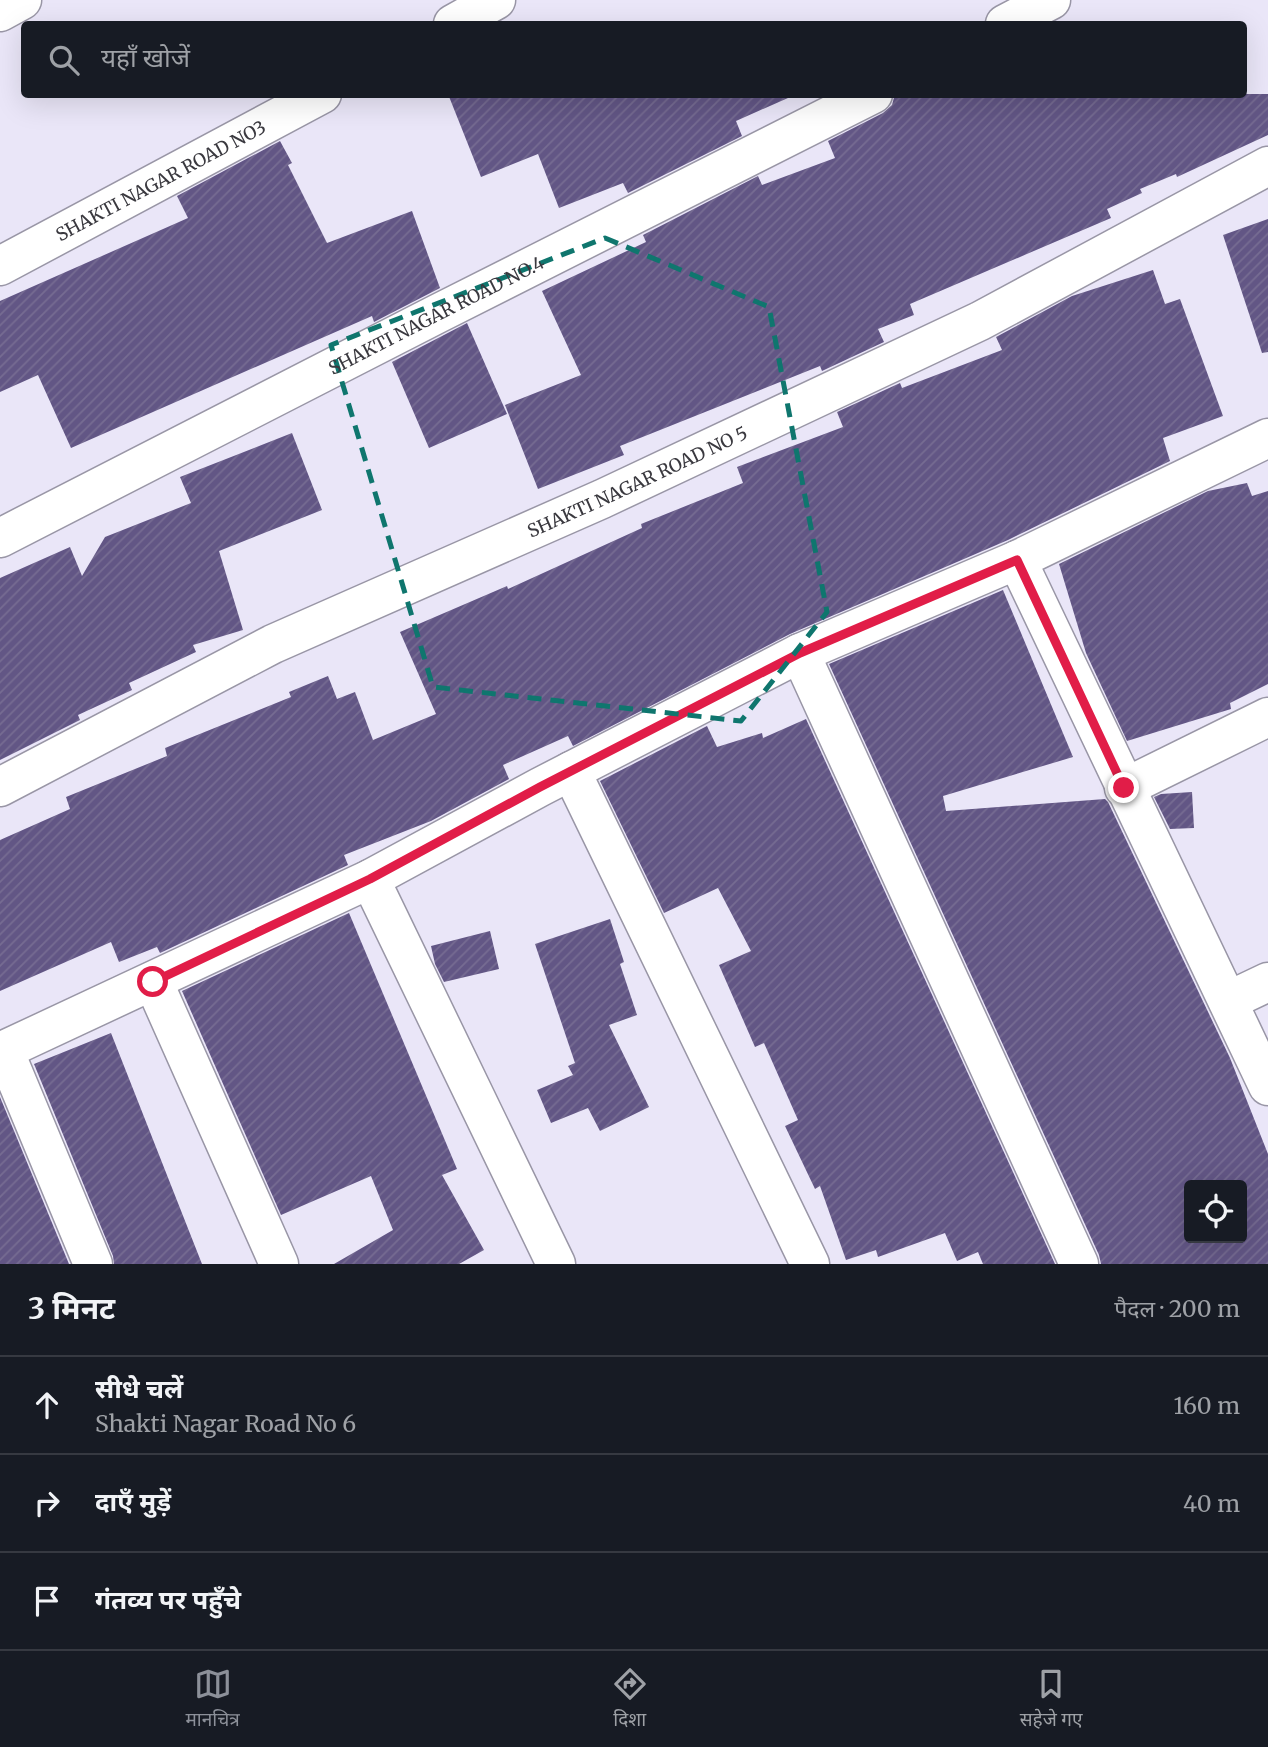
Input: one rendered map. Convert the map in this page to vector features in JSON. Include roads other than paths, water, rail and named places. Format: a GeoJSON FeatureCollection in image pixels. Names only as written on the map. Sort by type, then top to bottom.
{"type":"FeatureCollection","features":[{"type":"Feature","properties":{"kind":"street"},"geometry":{"type":"LineString","coordinates":[[0,12],[22,0]]}},
{"type":"Feature","properties":{"kind":"street"},"geometry":{"type":"LineString","coordinates":[[458,21],[496,0]]}},
{"type":"Feature","properties":{"kind":"street"},"geometry":{"type":"LineString","coordinates":[[1011,21],[1051,0]]}},
{"type":"Feature","properties":{"kind":"street","name":"SHAKTI NAGAR ROAD NO3"},"geometry":{"type":"LineString","coordinates":[[0,265],[314,98]]}},
{"type":"Feature","properties":{"kind":"street","name":"SHAKTI NAGAR ROAD NO.4"},"geometry":{"type":"LineString","coordinates":[[0,538],[865,98]]}},
{"type":"Feature","properties":{"kind":"street","name":"SHAKTI NAGAR ROAD NO 5"},"geometry":{"type":"LineString","coordinates":[[0,787],[273,644],[602,499],[980,321],[1268,166]]}},
{"type":"Feature","properties":{"kind":"street"},"geometry":{"type":"LineString","coordinates":[[93,1264],[2,1051],[370,879],[800,653],[1017,560],[1268,438]]}},
{"type":"Feature","properties":{"kind":"street"},"geometry":{"type":"LineString","coordinates":[[1017,560],[1268,1086]]}},
{"type":"Feature","properties":{"kind":"street"},"geometry":{"type":"LineString","coordinates":[[800,653],[1079,1264]]}},
{"type":"Feature","properties":{"kind":"street"},"geometry":{"type":"LineString","coordinates":[[1124,788],[1268,717]]}},
{"type":"Feature","properties":{"kind":"street"},"geometry":{"type":"LineString","coordinates":[[571,771],[810,1264]]}},
{"type":"Feature","properties":{"kind":"street"},"geometry":{"type":"LineString","coordinates":[[370,879],[556,1264]]}},
{"type":"Feature","properties":{"kind":"street"},"geometry":{"type":"LineString","coordinates":[[153,982],[279,1264]]}},
{"type":"Feature","properties":{"kind":"street"},"geometry":{"type":"LineString","coordinates":[[1228,1001],[1268,982]]}}]}
